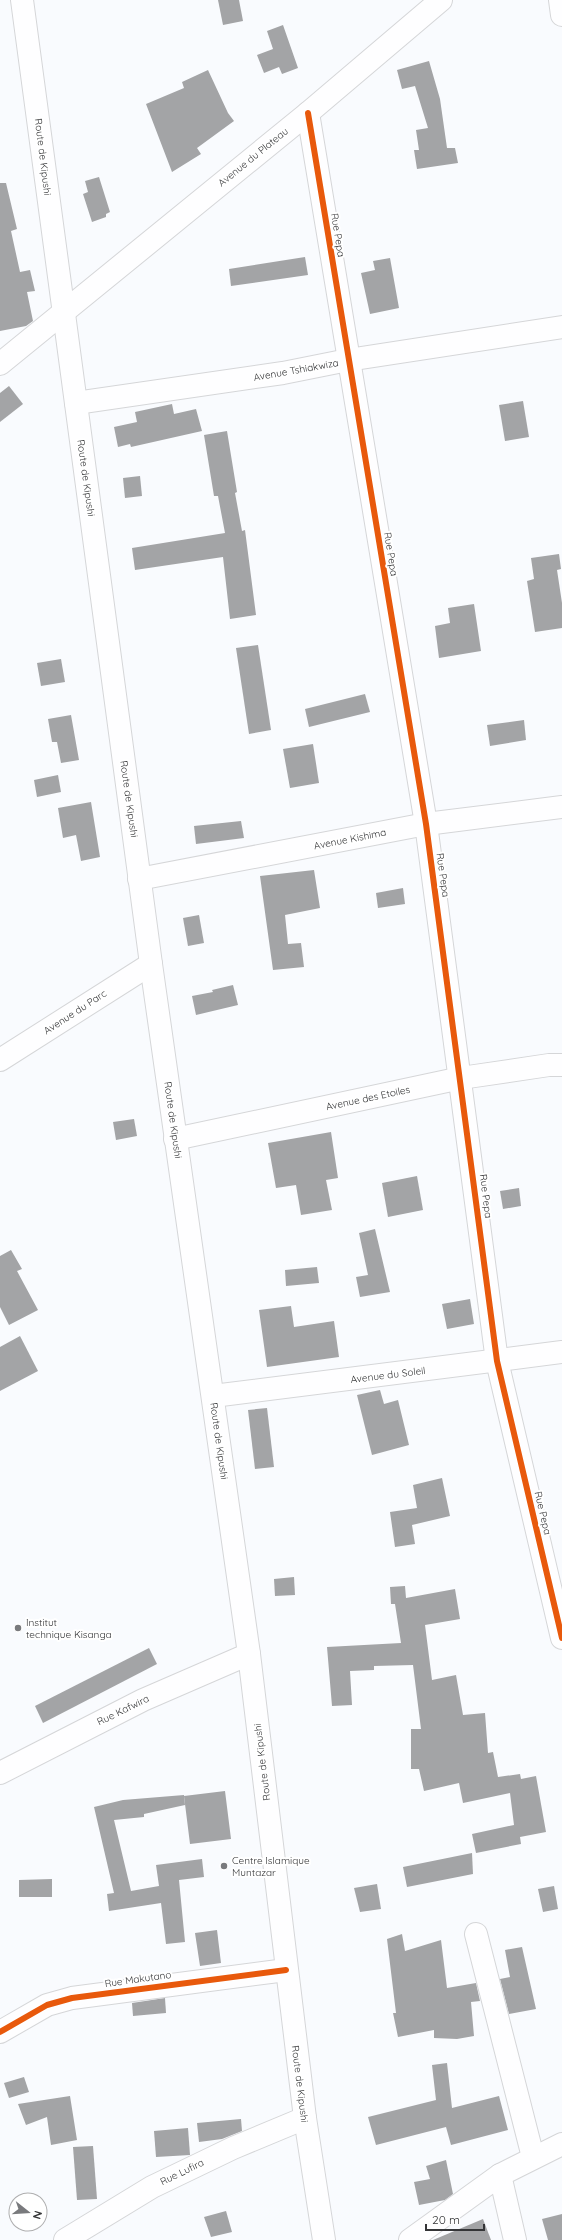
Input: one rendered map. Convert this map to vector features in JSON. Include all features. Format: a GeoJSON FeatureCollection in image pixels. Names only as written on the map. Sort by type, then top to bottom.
{"type":"FeatureCollection","features":[{"type":"Feature","properties":{"kind":"street","name":"Route de Kipushi"},"geometry":{"type":"LineString","coordinates":[[22,0],[151,964],[249,1654],[286,1970],[305,2118],[324,2240]]}},
{"type":"Feature","properties":{"kind":"street"},"geometry":{"type":"LineString","coordinates":[[560,0],[562,15]]}},
{"type":"Feature","properties":{"kind":"street","name":"Avenue du Plateau"},"geometry":{"type":"LineString","coordinates":[[0,364],[308,113],[429,4]]}},
{"type":"Feature","properties":{"kind":"street","name":"Rue Pepa"},"geometry":{"type":"LineString","coordinates":[[308,113],[426,824],[461,1078],[497,1361],[562,1638]]}},
{"type":"Feature","properties":{"kind":"street","name":"Avenue Tshiakwiza"},"geometry":{"type":"LineString","coordinates":[[76,403],[283,373],[348,360],[562,327]]}},
{"type":"Feature","properties":{"kind":"street","name":"Avenue Kishima"},"geometry":{"type":"LineString","coordinates":[[140,879],[426,824],[562,807]]}},
{"type":"Feature","properties":{"kind":"street","name":"Avenue du Parc"},"geometry":{"type":"LineString","coordinates":[[0,1060],[151,964]]}},
{"type":"Feature","properties":{"kind":"street","name":"Avenue des Etoiles"},"geometry":{"type":"LineString","coordinates":[[175,1138],[461,1078],[549,1065],[562,1065]]}},
{"type":"Feature","properties":{"kind":"street","name":"Avenue du Soleil"},"geometry":{"type":"LineString","coordinates":[[213,1396],[562,1352]]}},
{"type":"Feature","properties":{"kind":"street","name":"Rue Kafwira"},"geometry":{"type":"LineString","coordinates":[[0,1773],[142,1700],[249,1654]]}},
{"type":"Feature","properties":{"kind":"street"},"geometry":{"type":"LineString","coordinates":[[476,1934],[533,2157]]}},
{"type":"Feature","properties":{"kind":"street","name":"Rue Makutano"},"geometry":{"type":"LineString","coordinates":[[0,2032],[46,2005],[72,1998],[286,1970]]}},
{"type":"Feature","properties":{"kind":"street","name":"Rue Lufira"},"geometry":{"type":"LineString","coordinates":[[65,2240],[152,2187],[233,2148],[305,2118]]}},
{"type":"Feature","properties":{"kind":"street"},"geometry":{"type":"LineString","coordinates":[[410,2240],[500,2175],[533,2157],[562,2144]]}},
{"type":"Feature","properties":{"kind":"street"},"geometry":{"type":"LineString","coordinates":[[500,2175],[515,2240]]}},
{"type":"Feature","properties":{"kind":"building"},"geometry":{"type":"Polygon","coordinates":[[[218,0],[239,0],[243,21],[223,25],[218,0]]]}},
{"type":"Feature","properties":{"kind":"building"},"geometry":{"type":"Polygon","coordinates":[[[283,25],[298,68],[282,74],[279,67],[264,73],[257,55],[273,49],[267,31],[283,25]]]}},
{"type":"Feature","properties":{"kind":"building"},"geometry":{"type":"Polygon","coordinates":[[[429,61],[440,99],[447,148],[455,148],[458,163],[417,169],[414,150],[419,150],[416,130],[428,128],[415,86],[402,89],[397,70],[429,61]]]}},
{"type":"Feature","properties":{"kind":"building"},"geometry":{"type":"Polygon","coordinates":[[[208,70],[228,113],[234,121],[197,148],[201,154],[172,172],[146,104],[184,88],[182,82],[208,70]]]}},
{"type":"Feature","properties":{"kind":"building"},"geometry":{"type":"Polygon","coordinates":[[[99,177],[110,212],[106,214],[106,217],[92,222],[83,194],[88,192],[85,181],[99,177]]]}},
{"type":"Feature","properties":{"kind":"building"},"geometry":{"type":"Polygon","coordinates":[[[0,183],[6,183],[17,229],[11,231],[20,272],[30,270],[35,291],[27,292],[33,321],[26,326],[0,331],[0,183]]]}},
{"type":"Feature","properties":{"kind":"building"},"geometry":{"type":"Polygon","coordinates":[[[305,257],[308,275],[231,286],[229,269],[305,257]]]}},
{"type":"Feature","properties":{"kind":"building"},"geometry":{"type":"Polygon","coordinates":[[[390,258],[399,308],[370,314],[361,273],[375,270],[373,261],[390,258]]]}},
{"type":"Feature","properties":{"kind":"building"},"geometry":{"type":"Polygon","coordinates":[[[9,386],[23,404],[0,422],[0,393],[9,386]]]}},
{"type":"Feature","properties":{"kind":"building"},"geometry":{"type":"Polygon","coordinates":[[[523,401],[529,437],[505,441],[499,405],[523,401]]]}},
{"type":"Feature","properties":{"kind":"building"},"geometry":{"type":"Polygon","coordinates":[[[172,404],[174,414],[196,409],[202,431],[131,447],[130,444],[118,447],[114,427],[137,422],[135,412],[172,404]]]}},
{"type":"Feature","properties":{"kind":"building"},"geometry":{"type":"Polygon","coordinates":[[[227,431],[237,492],[235,493],[242,531],[245,530],[256,615],[230,619],[223,557],[135,570],[132,548],[225,533],[218,496],[214,496],[204,435],[227,431]]]}},
{"type":"Feature","properties":{"kind":"building"},"geometry":{"type":"Polygon","coordinates":[[[140,476],[142,496],[125,498],[123,478],[140,476]]]}},
{"type":"Feature","properties":{"kind":"building"},"geometry":{"type":"Polygon","coordinates":[[[559,554],[561,569],[557,570],[562,603],[562,628],[535,632],[527,581],[534,579],[531,558],[559,554]]]}},
{"type":"Feature","properties":{"kind":"building"},"geometry":{"type":"Polygon","coordinates":[[[474,604],[481,651],[439,658],[435,626],[450,623],[448,608],[474,604]]]}},
{"type":"Feature","properties":{"kind":"building"},"geometry":{"type":"Polygon","coordinates":[[[258,645],[271,730],[249,734],[236,648],[258,645]]]}},
{"type":"Feature","properties":{"kind":"building"},"geometry":{"type":"Polygon","coordinates":[[[61,659],[65,682],[41,686],[37,663],[61,659]]]}},
{"type":"Feature","properties":{"kind":"building"},"geometry":{"type":"Polygon","coordinates":[[[365,694],[370,712],[309,727],[305,709],[365,694]]]}},
{"type":"Feature","properties":{"kind":"building"},"geometry":{"type":"Polygon","coordinates":[[[71,715],[79,760],[61,763],[57,742],[52,742],[48,719],[71,715]]]}},
{"type":"Feature","properties":{"kind":"building"},"geometry":{"type":"Polygon","coordinates":[[[524,720],[526,740],[490,746],[487,725],[524,720]]]}},
{"type":"Feature","properties":{"kind":"building"},"geometry":{"type":"Polygon","coordinates":[[[313,744],[319,783],[290,788],[283,749],[313,744]]]}},
{"type":"Feature","properties":{"kind":"building"},"geometry":{"type":"Polygon","coordinates":[[[58,775],[61,792],[37,797],[34,780],[58,775]]]}},
{"type":"Feature","properties":{"kind":"building"},"geometry":{"type":"Polygon","coordinates":[[[91,802],[100,857],[81,861],[76,835],[63,838],[58,808],[91,802]]]}},
{"type":"Feature","properties":{"kind":"building"},"geometry":{"type":"Polygon","coordinates":[[[241,821],[244,838],[196,844],[194,826],[241,821]]]}},
{"type":"Feature","properties":{"kind":"building"},"geometry":{"type":"Polygon","coordinates":[[[314,870],[320,908],[285,915],[288,944],[301,943],[304,967],[273,970],[260,876],[314,870]]]}},
{"type":"Feature","properties":{"kind":"building"},"geometry":{"type":"Polygon","coordinates":[[[403,888],[405,904],[378,908],[376,893],[403,888]]]}},
{"type":"Feature","properties":{"kind":"building"},"geometry":{"type":"Polygon","coordinates":[[[199,915],[204,943],[188,946],[183,918],[199,915]]]}},
{"type":"Feature","properties":{"kind":"building"},"geometry":{"type":"Polygon","coordinates":[[[233,985],[238,1005],[196,1015],[192,996],[213,992],[212,990],[233,985]]]}},
{"type":"Feature","properties":{"kind":"building"},"geometry":{"type":"Polygon","coordinates":[[[134,1119],[137,1136],[116,1140],[113,1122],[134,1119]]]}},
{"type":"Feature","properties":{"kind":"building"},"geometry":{"type":"Polygon","coordinates":[[[331,1132],[338,1178],[326,1180],[332,1210],[301,1215],[296,1185],[276,1188],[268,1143],[331,1132]]]}},
{"type":"Feature","properties":{"kind":"building"},"geometry":{"type":"Polygon","coordinates":[[[417,1176],[423,1210],[388,1217],[382,1183],[417,1176]]]}},
{"type":"Feature","properties":{"kind":"building"},"geometry":{"type":"Polygon","coordinates":[[[519,1188],[521,1206],[503,1209],[500,1191],[519,1188]]]}},
{"type":"Feature","properties":{"kind":"building"},"geometry":{"type":"Polygon","coordinates":[[[375,1229],[390,1292],[360,1297],[356,1277],[368,1275],[359,1233],[375,1229]]]}},
{"type":"Feature","properties":{"kind":"building"},"geometry":{"type":"Polygon","coordinates":[[[11,1250],[22,1269],[17,1271],[38,1310],[9,1325],[0,1307],[0,1256],[11,1250]]]}},
{"type":"Feature","properties":{"kind":"building"},"geometry":{"type":"Polygon","coordinates":[[[317,1267],[319,1283],[286,1286],[285,1270],[317,1267]]]}},
{"type":"Feature","properties":{"kind":"building"},"geometry":{"type":"Polygon","coordinates":[[[470,1299],[474,1324],[447,1329],[442,1304],[470,1299]]]}},
{"type":"Feature","properties":{"kind":"building"},"geometry":{"type":"Polygon","coordinates":[[[291,1306],[294,1327],[334,1321],[339,1357],[267,1367],[259,1310],[291,1306]]]}},
{"type":"Feature","properties":{"kind":"building"},"geometry":{"type":"Polygon","coordinates":[[[20,1336],[38,1371],[0,1391],[0,1347],[20,1336]]]}},
{"type":"Feature","properties":{"kind":"building"},"geometry":{"type":"Polygon","coordinates":[[[380,1390],[384,1404],[398,1400],[409,1445],[372,1455],[357,1395],[380,1390]]]}},
{"type":"Feature","properties":{"kind":"building"},"geometry":{"type":"Polygon","coordinates":[[[267,1408],[274,1467],[255,1469],[248,1410],[267,1408]]]}},
{"type":"Feature","properties":{"kind":"building"},"geometry":{"type":"Polygon","coordinates":[[[442,1478],[450,1516],[412,1525],[415,1544],[395,1547],[390,1512],[417,1508],[413,1485],[442,1478]]]}},
{"type":"Feature","properties":{"kind":"building"},"geometry":{"type":"Polygon","coordinates":[[[294,1577],[295,1595],[275,1596],[274,1579],[294,1577]]]}},
{"type":"Feature","properties":{"kind":"building"},"geometry":{"type":"Polygon","coordinates":[[[405,1586],[406,1598],[455,1589],[460,1619],[425,1625],[432,1680],[456,1675],[463,1715],[485,1713],[488,1753],[493,1752],[498,1777],[520,1774],[521,1779],[536,1776],[546,1832],[520,1837],[521,1844],[476,1853],[472,1834],[514,1825],[510,1793],[463,1803],[459,1783],[424,1791],[419,1769],[411,1769],[411,1729],[421,1729],[413,1665],[374,1666],[374,1670],[350,1671],[352,1705],[332,1706],[327,1647],[401,1643],[395,1604],[391,1604],[390,1587],[405,1586]]]}},
{"type":"Feature","properties":{"kind":"building"},"geometry":{"type":"Polygon","coordinates":[[[149,1648],[157,1664],[43,1723],[35,1706],[149,1648]]]}},
{"type":"Feature","properties":{"kind":"building"},"geometry":{"type":"Polygon","coordinates":[[[225,1791],[231,1839],[190,1844],[184,1796],[225,1791]]]}},
{"type":"Feature","properties":{"kind":"building"},"geometry":{"type":"Polygon","coordinates":[[[184,1795],[185,1805],[144,1814],[144,1817],[114,1820],[131,1891],[159,1886],[156,1865],[202,1859],[204,1877],[179,1880],[185,1942],[166,1944],[161,1903],[109,1911],[107,1894],[114,1893],[94,1807],[123,1800],[184,1795]]]}},
{"type":"Feature","properties":{"kind":"building"},"geometry":{"type":"Polygon","coordinates":[[[472,1853],[473,1874],[407,1887],[403,1867],[472,1853]]]}},
{"type":"Feature","properties":{"kind":"building"},"geometry":{"type":"Polygon","coordinates":[[[52,1879],[52,1897],[19,1897],[19,1880],[52,1879]]]}},
{"type":"Feature","properties":{"kind":"building"},"geometry":{"type":"Polygon","coordinates":[[[377,1884],[381,1909],[360,1912],[354,1888],[377,1884]]]}},
{"type":"Feature","properties":{"kind":"building"},"geometry":{"type":"Polygon","coordinates":[[[554,1886],[558,1909],[543,1912],[538,1889],[554,1886]]]}},
{"type":"Feature","properties":{"kind":"building"},"geometry":{"type":"Polygon","coordinates":[[[217,1930],[221,1963],[200,1966],[195,1933],[217,1930]]]}},
{"type":"Feature","properties":{"kind":"building"},"geometry":{"type":"Polygon","coordinates":[[[402,1934],[405,1951],[441,1940],[447,1988],[476,1983],[480,2001],[471,2002],[474,2036],[457,2039],[434,2038],[434,2030],[398,2037],[393,2013],[396,2013],[387,1939],[402,1934]]]}},
{"type":"Feature","properties":{"kind":"building"},"geometry":{"type":"Polygon","coordinates":[[[522,1947],[536,2009],[509,2014],[500,1979],[510,1977],[505,1950],[522,1947]]]}},
{"type":"Feature","properties":{"kind":"building"},"geometry":{"type":"Polygon","coordinates":[[[165,1998],[166,2013],[133,2016],[132,2003],[165,1998]]]}},
{"type":"Feature","properties":{"kind":"building"},"geometry":{"type":"Polygon","coordinates":[[[447,2063],[452,2108],[499,2096],[508,2130],[451,2145],[446,2127],[376,2145],[368,2117],[436,2100],[432,2065],[447,2063]]]}},
{"type":"Feature","properties":{"kind":"building"},"geometry":{"type":"Polygon","coordinates":[[[24,2077],[29,2092],[9,2098],[4,2083],[24,2077]]]}},
{"type":"Feature","properties":{"kind":"building"},"geometry":{"type":"Polygon","coordinates":[[[70,2096],[77,2140],[51,2145],[47,2117],[26,2125],[18,2104],[70,2096]]]}},
{"type":"Feature","properties":{"kind":"building"},"geometry":{"type":"Polygon","coordinates":[[[241,2119],[242,2131],[222,2139],[199,2142],[197,2123],[241,2119]]]}},
{"type":"Feature","properties":{"kind":"building"},"geometry":{"type":"Polygon","coordinates":[[[188,2128],[190,2155],[156,2157],[154,2131],[188,2128]]]}},
{"type":"Feature","properties":{"kind":"building"},"geometry":{"type":"Polygon","coordinates":[[[93,2146],[97,2199],[77,2200],[73,2147],[93,2146]]]}},
{"type":"Feature","properties":{"kind":"building"},"geometry":{"type":"Polygon","coordinates":[[[446,2160],[453,2194],[445,2200],[419,2205],[414,2182],[430,2179],[426,2166],[446,2160]]]}},
{"type":"Feature","properties":{"kind":"building"},"geometry":{"type":"Polygon","coordinates":[[[226,2211],[232,2232],[211,2237],[204,2217],[226,2211]]]}},
{"type":"Feature","properties":{"kind":"building"},"geometry":{"type":"Polygon","coordinates":[[[562,2214],[562,2240],[548,2240],[542,2219],[562,2214]]]}},
{"type":"Feature","properties":{"kind":"building"},"geometry":{"type":"Polygon","coordinates":[[[483,2219],[491,2240],[433,2240],[483,2219]]]}},
{"type":"Feature","properties":{"kind":"cycle path"},"geometry":{"type":"LineString","coordinates":[[308,113],[426,824],[497,1361],[562,1638]]}},
{"type":"Feature","properties":{"kind":"cycle path"},"geometry":{"type":"LineString","coordinates":[[0,2032],[47,2005],[72,1998],[286,1970]]}},
{"type":"Feature","properties":{"kind":"place","name":"Institut technique Kisanga"},"geometry":{"type":"Point","coordinates":[18,1628]}},
{"type":"Feature","properties":{"kind":"place","name":"Centre Islamique Muntazar"},"geometry":{"type":"Point","coordinates":[224,1866]}}]}
